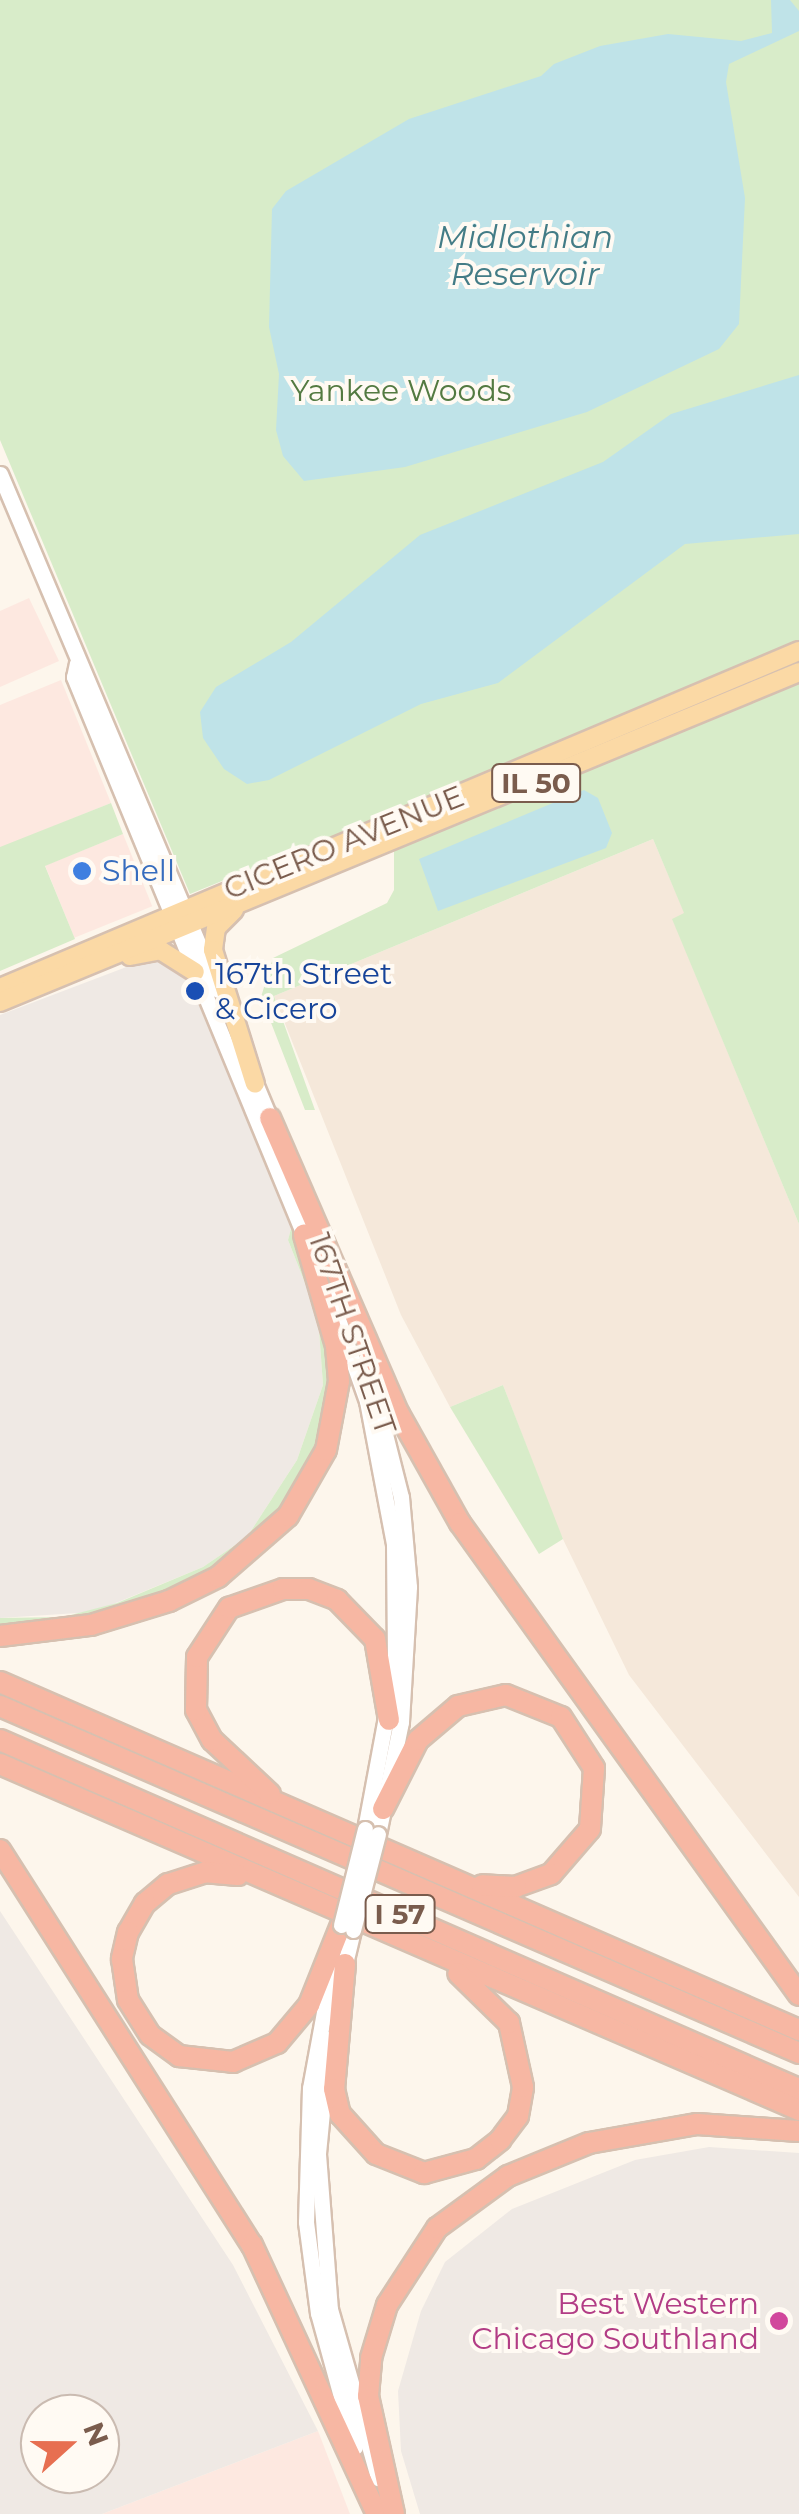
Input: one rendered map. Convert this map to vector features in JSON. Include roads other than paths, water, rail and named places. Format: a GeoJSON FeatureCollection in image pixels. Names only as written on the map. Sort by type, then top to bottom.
{"type":"FeatureCollection","features":[{"type":"Feature","properties":{"kind":"highway"},"geometry":{"type":"LineString","coordinates":[[270,1118],[399,1414],[460,1523],[799,1995]]}},
{"type":"Feature","properties":{"kind":"highway"},"geometry":{"type":"LineString","coordinates":[[0,1636],[91,1626],[169,1600],[218,1577],[288,1516],[326,1450],[338,1381],[336,1346],[304,1235]]}},
{"type":"Feature","properties":{"kind":"highway"},"geometry":{"type":"LineString","coordinates":[[320,1821],[270,1794],[212,1740],[196,1710],[195,1683],[211,1628],[254,1595],[309,1589],[338,1600],[376,1639],[389,1720]]}},
{"type":"Feature","properties":{"kind":"highway"},"geometry":{"type":"LineString","coordinates":[[0,1682],[799,2030]]}},
{"type":"Feature","properties":{"kind":"highway"},"geometry":{"type":"LineString","coordinates":[[383,1809],[418,1740],[467,1702],[522,1698],[550,1709],[578,1734],[594,1768],[597,1806],[587,1836],[567,1862],[542,1879],[507,1888],[430,1870]]}},
{"type":"Feature","properties":{"kind":"highway","name":"I 57"},"geometry":{"type":"LineString","coordinates":[[0,1706],[799,2053]]}},
{"type":"Feature","properties":{"kind":"highway","name":"I 57"},"geometry":{"type":"LineString","coordinates":[[0,1740],[799,2089]]}},
{"type":"Feature","properties":{"kind":"highway"},"geometry":{"type":"LineString","coordinates":[[0,1764],[799,2110]]}},
{"type":"Feature","properties":{"kind":"highway"},"geometry":{"type":"LineString","coordinates":[[0,1850],[252,2244],[378,2514]]}},
{"type":"Feature","properties":{"kind":"highway"},"geometry":{"type":"LineString","coordinates":[[290,1890],[206,1872],[168,1884],[146,1902],[126,1940],[122,1982],[136,2018],[156,2041],[209,2063],[269,2048],[308,2005],[347,1928]]}},
{"type":"Feature","properties":{"kind":"highway"},"geometry":{"type":"LineString","coordinates":[[344,1964],[334,2089],[340,2114],[376,2154],[424,2173],[476,2159],[500,2140],[518,2116],[523,2087],[509,2024],[467,1978],[427,1952]]}},
{"type":"Feature","properties":{"kind":"highway"},"geometry":{"type":"LineString","coordinates":[[393,2514],[368,2396],[372,2358],[387,2305],[437,2228],[508,2176],[589,2143],[697,2124],[799,2131]]}},
{"type":"Feature","properties":{"kind":"main road","name":"167TH STREET"},"geometry":{"type":"LineString","coordinates":[[0,474],[77,663],[74,677],[256,1084],[349,1308],[379,1398],[401,1498],[410,1630],[383,1809],[372,1831]]}},
{"type":"Feature","properties":{"kind":"main road","name":"CICERO AVENUE"},"geometry":{"type":"LineString","coordinates":[[0,988],[182,919],[799,652]]}},
{"type":"Feature","properties":{"kind":"main road","name":"CICERO AVENUE"},"geometry":{"type":"LineString","coordinates":[[0,1002],[95,962],[182,919],[239,905],[799,672]]}},
{"type":"Feature","properties":{"kind":"main road"},"geometry":{"type":"LineString","coordinates":[[239,905],[216,928],[213,950],[256,1084]]}},
{"type":"Feature","properties":{"kind":"main road","name":"167TH STREET"},"geometry":{"type":"LineString","coordinates":[[182,919],[195,972],[304,1235],[367,1401],[389,1500],[398,1630],[389,1720],[372,1831],[310,2088],[306,2222],[330,2366],[378,2514]]}},
{"type":"Feature","properties":{"kind":"main road"},"geometry":{"type":"LineString","coordinates":[[95,962],[160,950],[195,972]]}},
{"type":"Feature","properties":{"kind":"main road","name":"167TH STREET"},"geometry":{"type":"LineString","coordinates":[[347,1928],[322,2088],[320,2221],[341,2360],[393,2514]]}},
{"type":"Feature","properties":{"kind":"water","name":"Midlothian Reservoir"},"geometry":{"type":"Polygon","coordinates":[[[771,0],[790,0],[799,11],[799,31],[729,64],[726,82],[745,198],[739,324],[719,349],[587,412],[405,467],[304,481],[283,456],[276,430],[279,374],[269,327],[272,209],[286,191],[409,119],[541,76],[554,64],[600,46],[668,34],[741,41],[772,33],[771,0]]]}},
{"type":"Feature","properties":{"kind":"water"},"geometry":{"type":"Polygon","coordinates":[[[799,375],[799,534],[685,544],[498,683],[421,704],[269,780],[247,784],[224,769],[203,738],[200,712],[216,687],[291,642],[420,535],[603,462],[671,414],[799,375]]]}},
{"type":"Feature","properties":{"kind":"water"},"geometry":{"type":"Polygon","coordinates":[[[584,790],[598,798],[612,833],[606,848],[438,911],[419,859],[584,790]]]}},
{"type":"Feature","properties":{"kind":"place","name":"Shell"},"geometry":{"type":"Point","coordinates":[82,871]}},
{"type":"Feature","properties":{"kind":"place","name":"167th Street & Cicero"},"geometry":{"type":"Point","coordinates":[195,991]}},
{"type":"Feature","properties":{"kind":"place","name":"Best Western Chicago Southland"},"geometry":{"type":"Point","coordinates":[779,2321]}},
{"type":"Feature","properties":{"kind":"park label","name":"Yankee Woods"},"geometry":{"type":"Point","coordinates":[401,391]}}]}
